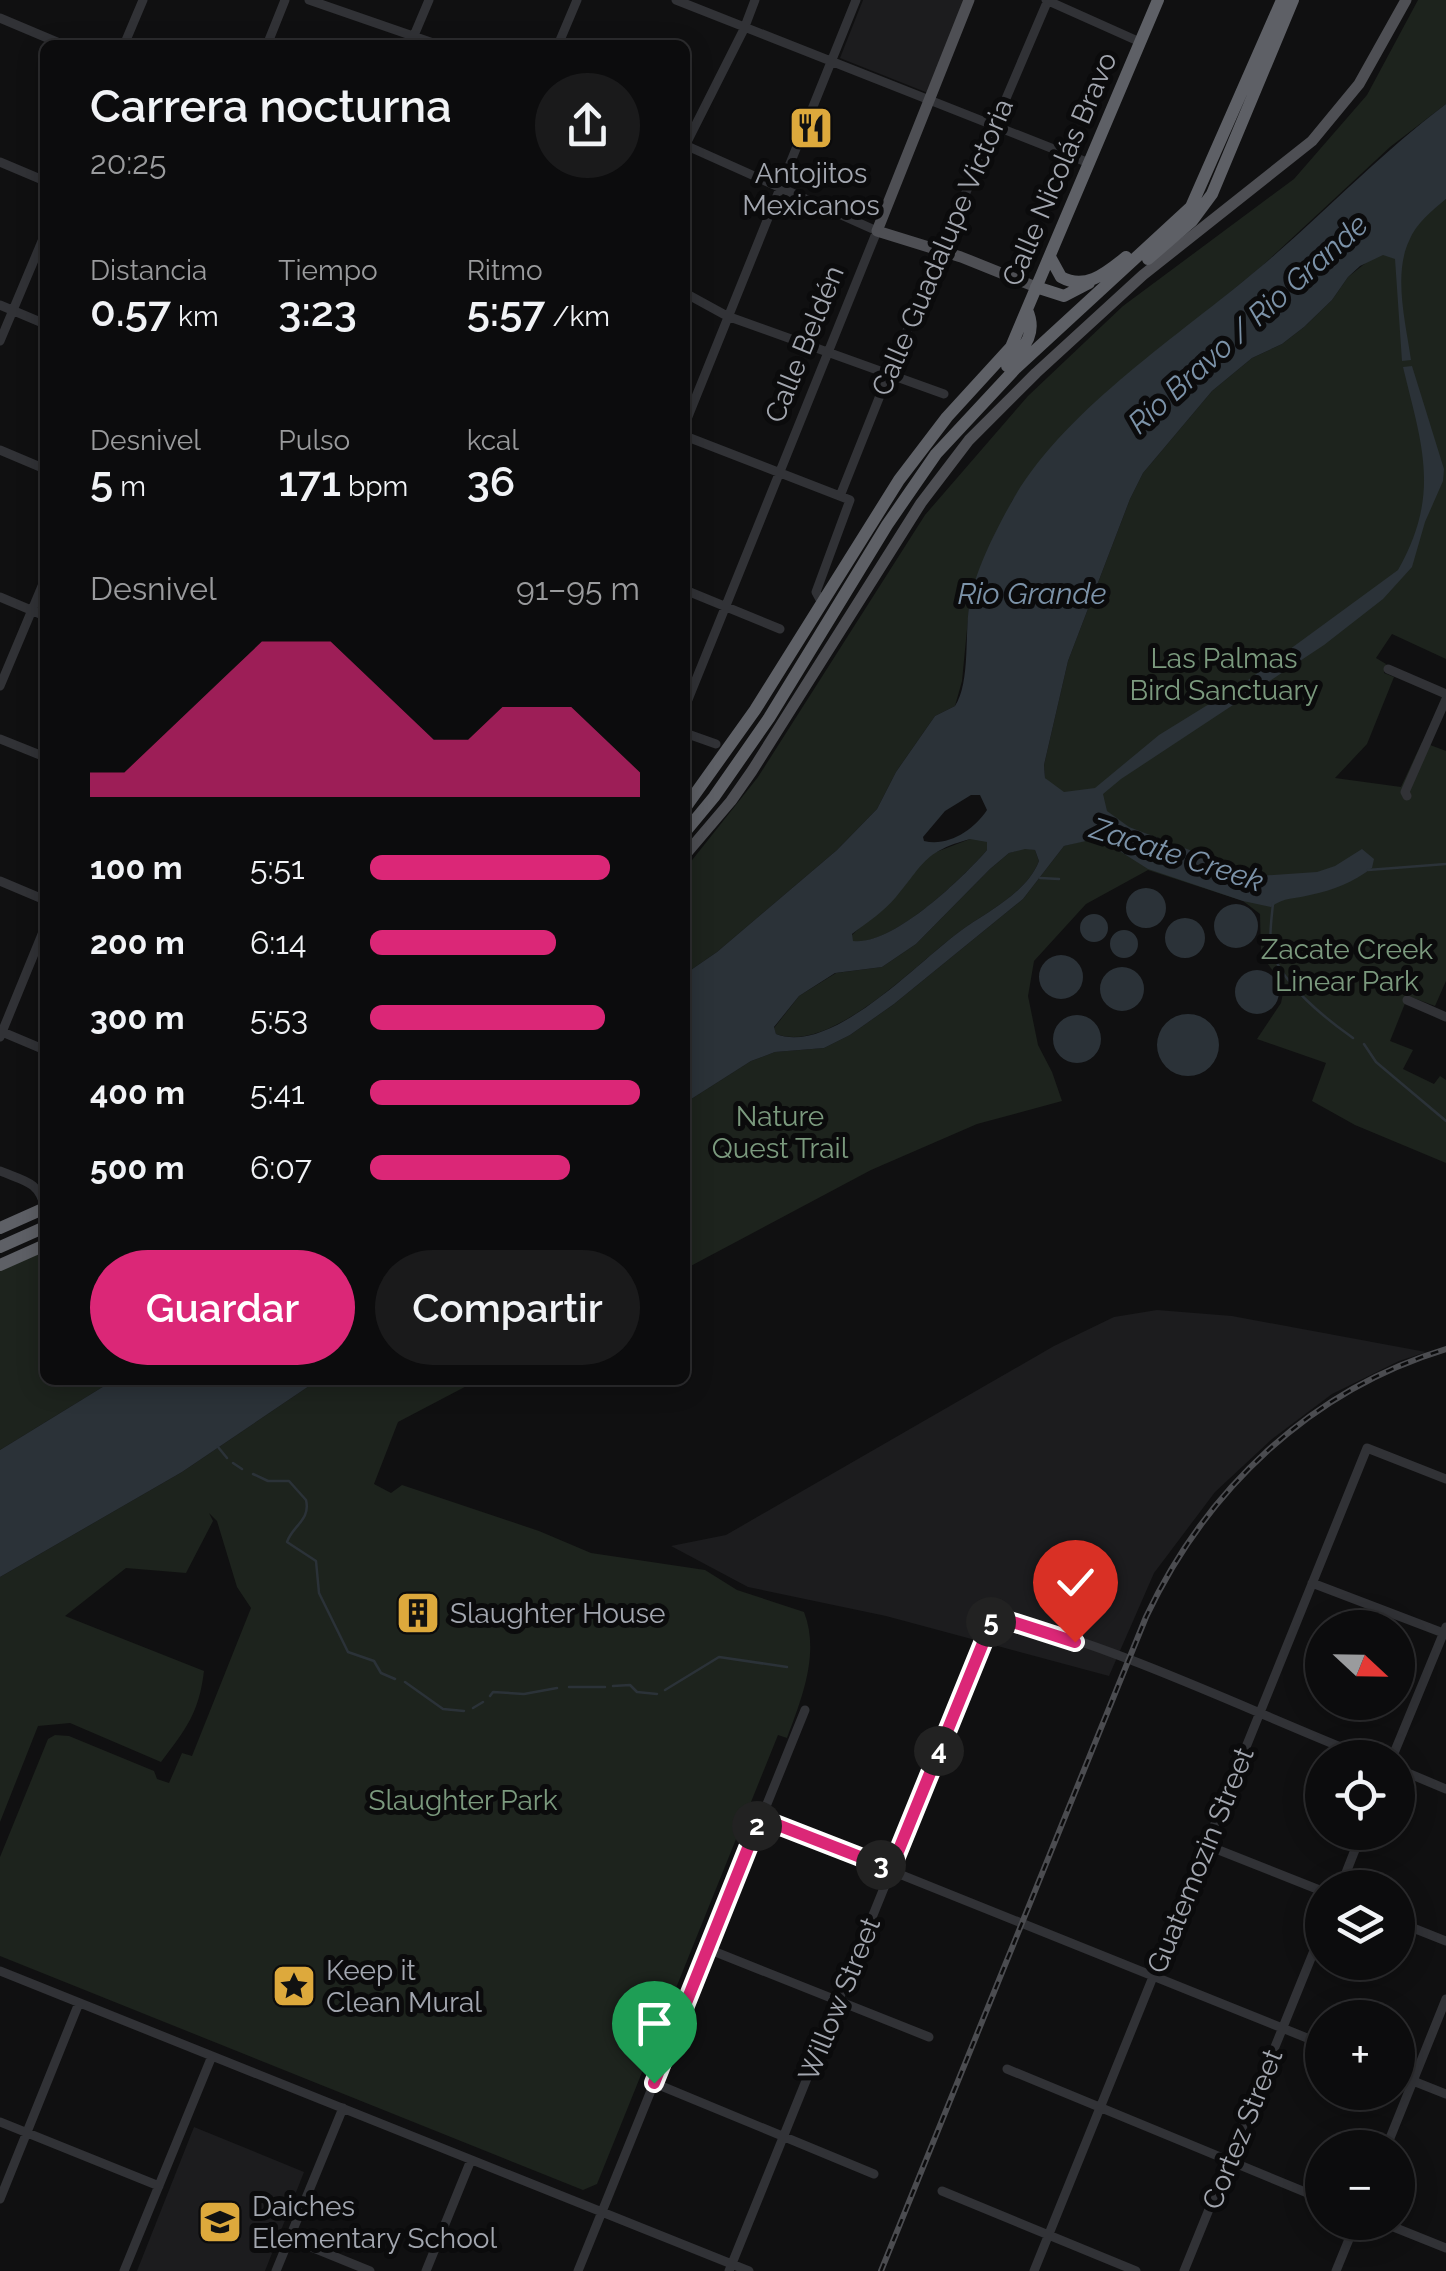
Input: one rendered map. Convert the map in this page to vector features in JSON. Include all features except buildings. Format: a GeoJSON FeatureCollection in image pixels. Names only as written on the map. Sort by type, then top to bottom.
{"type":"FeatureCollection","features":[{"type":"Feature","properties":{"kind":"highway","name":"Calle Nicolás Bravo"},"geometry":{"type":"LineString","coordinates":[[690,802],[723,759],[916,456],[946,417],[1005,356],[1158,0]]}},
{"type":"Feature","properties":{"kind":"highway"},"geometry":{"type":"LineString","coordinates":[[690,826],[769,718],[936,454],[1016,368],[1191,207],[1282,0]]}},
{"type":"Feature","properties":{"kind":"highway"},"geometry":{"type":"LineString","coordinates":[[1036,287],[1091,301],[1175,236],[1203,208],[1219,180],[1293,0]]}},
{"type":"Feature","properties":{"kind":"highway"},"geometry":{"type":"LineString","coordinates":[[1064,296],[1148,247]]}},
{"type":"Feature","properties":{"kind":"highway"},"geometry":{"type":"LineString","coordinates":[[1050,256],[1061,277],[1070,282],[1094,280]]}},
{"type":"Feature","properties":{"kind":"highway"},"geometry":{"type":"LineString","coordinates":[[974,412],[981,395],[1028,342],[1032,326],[1026,310]]}},
{"type":"Feature","properties":{"kind":"highway"},"geometry":{"type":"LineString","coordinates":[[0,1228],[40,1210]]}},
{"type":"Feature","properties":{"kind":"highway"},"geometry":{"type":"LineString","coordinates":[[0,1247],[40,1229]]}},
{"type":"Feature","properties":{"kind":"highway"},"geometry":{"type":"LineString","coordinates":[[0,1265],[40,1246]]}},
{"type":"Feature","properties":{"kind":"main road","name":"Calle Beldén"},"geometry":{"type":"LineString","coordinates":[[877,231],[969,0]]}},
{"type":"Feature","properties":{"kind":"main road"},"geometry":{"type":"LineString","coordinates":[[690,849],[732,801],[900,535],[969,440],[1060,350],[1143,276],[1312,141],[1359,84],[1406,0]]}},
{"type":"Feature","properties":{"kind":"main road"},"geometry":{"type":"LineString","coordinates":[[877,231],[961,257],[1036,287]]}},
{"type":"Feature","properties":{"kind":"street"},"geometry":{"type":"LineString","coordinates":[[126,40],[142,0]]}},
{"type":"Feature","properties":{"kind":"street"},"geometry":{"type":"LineString","coordinates":[[269,40],[285,0]]}},
{"type":"Feature","properties":{"kind":"street"},"geometry":{"type":"LineString","coordinates":[[309,0],[412,40],[429,0]]}},
{"type":"Feature","properties":{"kind":"street"},"geometry":{"type":"LineString","coordinates":[[560,40],[577,0]]}},
{"type":"Feature","properties":{"kind":"street"},"geometry":{"type":"LineString","coordinates":[[676,0],[1089,162]]}},
{"type":"Feature","properties":{"kind":"street"},"geometry":{"type":"LineString","coordinates":[[690,135],[755,0]]}},
{"type":"Feature","properties":{"kind":"street"},"geometry":{"type":"LineString","coordinates":[[690,411],[856,0]]}},
{"type":"Feature","properties":{"kind":"street"},"geometry":{"type":"LineString","coordinates":[[1047,0],[1140,42]]}},
{"type":"Feature","properties":{"kind":"street","name":"Calle Guadalupe Victoria"},"geometry":{"type":"LineString","coordinates":[[822,602],[816,592],[888,373],[1047,0]]}},
{"type":"Feature","properties":{"kind":"street"},"geometry":{"type":"LineString","coordinates":[[0,18],[52,40]]}},
{"type":"Feature","properties":{"kind":"street"},"geometry":{"type":"LineString","coordinates":[[690,147],[877,231]]}},
{"type":"Feature","properties":{"kind":"street"},"geometry":{"type":"LineString","coordinates":[[0,162],[40,179]]}},
{"type":"Feature","properties":{"kind":"street","name":"Calle Beldén"},"geometry":{"type":"LineString","coordinates":[[690,694],[877,231]]}},
{"type":"Feature","properties":{"kind":"street"},"geometry":{"type":"LineString","coordinates":[[0,340],[40,246]]}},
{"type":"Feature","properties":{"kind":"street"},"geometry":{"type":"LineString","coordinates":[[690,296],[727,316],[944,394]]}},
{"type":"Feature","properties":{"kind":"street"},"geometry":{"type":"LineString","coordinates":[[0,305],[40,322]]}},
{"type":"Feature","properties":{"kind":"street"},"geometry":{"type":"LineString","coordinates":[[690,438],[845,498]]}},
{"type":"Feature","properties":{"kind":"street"},"geometry":{"type":"LineString","coordinates":[[0,450],[40,467]]}},
{"type":"Feature","properties":{"kind":"street"},"geometry":{"type":"LineString","coordinates":[[0,686],[40,592]]}},
{"type":"Feature","properties":{"kind":"street"},"geometry":{"type":"LineString","coordinates":[[690,592],[780,629]]}},
{"type":"Feature","properties":{"kind":"street"},"geometry":{"type":"LineString","coordinates":[[0,598],[40,614]]}},
{"type":"Feature","properties":{"kind":"street"},"geometry":{"type":"LineString","coordinates":[[1388,670],[1446,696],[1406,794]]}},
{"type":"Feature","properties":{"kind":"street"},"geometry":{"type":"LineString","coordinates":[[690,735],[716,744]]}},
{"type":"Feature","properties":{"kind":"street"},"geometry":{"type":"LineString","coordinates":[[0,739],[40,755]]}},
{"type":"Feature","properties":{"kind":"street"},"geometry":{"type":"LineString","coordinates":[[0,881],[40,898]]}},
{"type":"Feature","properties":{"kind":"street"},"geometry":{"type":"LineString","coordinates":[[40,939],[1,1033],[40,1048]]}},
{"type":"Feature","properties":{"kind":"street"},"geometry":{"type":"LineString","coordinates":[[1407,1000],[1446,1016]]}},
{"type":"Feature","properties":{"kind":"street"},"geometry":{"type":"LineString","coordinates":[[0,1171],[40,1190]]}},
{"type":"Feature","properties":{"kind":"street","name":"Guatemozin Street"},"geometry":{"type":"LineString","coordinates":[[1034,2271],[1367,1448],[1446,1479]]}},
{"type":"Feature","properties":{"kind":"street"},"geometry":{"type":"LineString","coordinates":[[1312,1582],[1445,1632],[1400,1740]]}},
{"type":"Feature","properties":{"kind":"street","name":"Willow Street"},"geometry":{"type":"LineString","coordinates":[[730,2267],[994,1616],[1128,1661],[1259,1715]]}},
{"type":"Feature","properties":{"kind":"street"},"geometry":{"type":"LineString","coordinates":[[578,2271],[804,1710]]}},
{"type":"Feature","properties":{"kind":"street"},"geometry":{"type":"LineString","coordinates":[[1259,1715],[1322,1740]]}},
{"type":"Feature","properties":{"kind":"street"},"geometry":{"type":"LineString","coordinates":[[1415,1776],[1446,1789]]}},
{"type":"Feature","properties":{"kind":"street"},"geometry":{"type":"LineString","coordinates":[[760,1818],[1305,2037]]}},
{"type":"Feature","properties":{"kind":"street"},"geometry":{"type":"LineString","coordinates":[[1206,1845],[1305,1885]]}},
{"type":"Feature","properties":{"kind":"street"},"geometry":{"type":"LineString","coordinates":[[1415,1929],[1446,1942]]}},
{"type":"Feature","properties":{"kind":"street"},"geometry":{"type":"LineString","coordinates":[[708,1950],[929,2038]]}},
{"type":"Feature","properties":{"kind":"street"},"geometry":{"type":"LineString","coordinates":[[0,1971],[730,2267],[750,2271]]}},
{"type":"Feature","properties":{"kind":"street","name":"Cortez Street"},"geometry":{"type":"LineString","coordinates":[[1184,2271],[1305,1973]]}},
{"type":"Feature","properties":{"kind":"street"},"geometry":{"type":"LineString","coordinates":[[1415,2076],[1446,1998]]}},
{"type":"Feature","properties":{"kind":"street"},"geometry":{"type":"LineString","coordinates":[[0,2199],[79,2003]]}},
{"type":"Feature","properties":{"kind":"street"},"geometry":{"type":"LineString","coordinates":[[124,2271],[212,2056]]}},
{"type":"Feature","properties":{"kind":"street"},"geometry":{"type":"LineString","coordinates":[[1006,2069],[1305,2192]]}},
{"type":"Feature","properties":{"kind":"street"},"geometry":{"type":"LineString","coordinates":[[1415,2082],[1446,2094]]}},
{"type":"Feature","properties":{"kind":"street"},"geometry":{"type":"LineString","coordinates":[[654,2083],[874,2174]]}},
{"type":"Feature","properties":{"kind":"street"},"geometry":{"type":"LineString","coordinates":[[276,2271],[343,2108]]}},
{"type":"Feature","properties":{"kind":"street"},"geometry":{"type":"LineString","coordinates":[[0,2122],[159,2186]]}},
{"type":"Feature","properties":{"kind":"street"},"geometry":{"type":"LineString","coordinates":[[426,2271],[471,2160]]}},
{"type":"Feature","properties":{"kind":"street"},"geometry":{"type":"LineString","coordinates":[[942,2192],[1136,2271]]}},
{"type":"Feature","properties":{"kind":"street"},"geometry":{"type":"LineString","coordinates":[[1415,2236],[1446,2248]]}},
{"type":"Feature","properties":{"kind":"street"},"geometry":{"type":"LineString","coordinates":[[290,2238],[370,2271]]}},
{"type":"Feature","properties":{"kind":"street"},"geometry":{"type":"LineString","coordinates":[[1336,2271],[1349,2240]]}},
{"type":"Feature","properties":{"kind":"shaded area"},"geometry":{"type":"Polygon","coordinates":[[[863,0],[964,0],[928,93],[840,58],[863,0]]]}},
{"type":"Feature","properties":{"kind":"shaded area"},"geometry":{"type":"Polygon","coordinates":[[[1157,1310],[1232,1316],[1426,1352],[1332,1394],[1272,1439],[1215,1492],[1154,1573],[1109,1676],[886,1616],[748,1587],[671,1546],[726,1535],[1054,1346],[1114,1317],[1157,1310]]]}},
{"type":"Feature","properties":{"kind":"shaded area","name":"Daiches Elementary School"},"geometry":{"type":"Polygon","coordinates":[[[194,2127],[304,2172],[265,2271],[137,2271],[194,2127]]]}},
{"type":"Feature","properties":{"kind":"green space"},"geometry":{"type":"Polygon","coordinates":[[[1418,0],[1446,0],[1446,104],[1390,147],[1262,266],[1109,391],[1035,468],[1012,501],[970,598],[962,681],[955,706],[935,716],[896,772],[877,809],[837,850],[690,971],[690,863],[758,777],[925,515],[1028,396],[1123,306],[1294,179],[1367,95],[1418,0]]]}},
{"type":"Feature","properties":{"kind":"green space"},"geometry":{"type":"Polygon","coordinates":[[[1446,199],[1446,659],[1392,634],[1376,658],[1386,664],[1384,673],[1394,677],[1367,744],[1335,778],[1401,787],[1422,742],[1446,751],[1446,981],[1435,1006],[1408,996],[1390,1041],[1413,1050],[1403,1069],[1434,1084],[1440,1076],[1446,1080],[1446,1163],[1355,1125],[1312,1101],[1326,1063],[1257,1039],[1281,1003],[1283,993],[1280,981],[1261,954],[1260,914],[1243,901],[1148,870],[1086,904],[1034,961],[1028,996],[1038,1045],[1062,1101],[977,1124],[871,1170],[690,1266],[690,1100],[751,1061],[775,1052],[824,1048],[850,1035],[1023,899],[1064,846],[1098,837],[1045,778],[1044,765],[1068,661],[1130,499],[1143,473],[1212,391],[1252,358],[1282,344],[1304,327],[1332,300],[1348,277],[1446,199]]]}},
{"type":"Feature","properties":{"kind":"green space"},"geometry":{"type":"Polygon","coordinates":[[[970,839],[988,842],[987,850],[944,893],[886,933],[852,942],[852,935],[905,885],[911,873],[931,854],[970,839]]]}},
{"type":"Feature","properties":{"kind":"green space"},"geometry":{"type":"Polygon","coordinates":[[[1025,848],[1035,850],[1039,861],[1025,883],[873,1002],[822,1031],[798,1037],[776,1034],[774,1028],[799,996],[836,973],[882,967],[916,944],[1009,853],[1025,848]]]}},
{"type":"Feature","properties":{"kind":"green space"},"geometry":{"type":"Polygon","coordinates":[[[40,1252],[40,1385],[106,1385],[0,1450],[0,1270],[40,1252]]]}},
{"type":"Feature","properties":{"kind":"green space","name":"Slaughter Park"},"geometry":{"type":"Polygon","coordinates":[[[311,1385],[468,1385],[398,1422],[374,1484],[391,1493],[402,1485],[539,1531],[591,1553],[705,1570],[737,1590],[804,1612],[810,1659],[787,1738],[778,1735],[597,2184],[583,2190],[0,1956],[0,1857],[48,1739],[69,1736],[154,1771],[157,1779],[169,1783],[182,1753],[192,1756],[251,1608],[237,1587],[217,1521],[209,1513],[213,1521],[186,1573],[126,1568],[65,1616],[204,1671],[199,1698],[184,1730],[161,1762],[70,1723],[38,1726],[0,1822],[0,1577],[182,1472],[311,1385]]]}},
{"type":"Feature","properties":{"kind":"water","name":"Rio Grande"},"geometry":{"type":"Polygon","coordinates":[[[1446,104],[1446,199],[1416,229],[1404,254],[1402,300],[1411,360],[1402,361],[1395,259],[1383,255],[1360,266],[1304,327],[1282,344],[1252,358],[1212,391],[1143,473],[1130,499],[1068,661],[1044,765],[1045,778],[1064,792],[1095,788],[1159,735],[1248,680],[1398,570],[1420,517],[1423,493],[1421,446],[1403,367],[1412,366],[1444,469],[1412,567],[1383,599],[1324,645],[1103,794],[1107,811],[1129,827],[1258,876],[1317,872],[1362,849],[1374,859],[1372,868],[1335,888],[1271,907],[1148,869],[1099,838],[1064,846],[1023,899],[850,1035],[824,1048],[775,1052],[751,1061],[690,1100],[690,971],[837,850],[877,809],[896,772],[935,716],[955,706],[963,684],[968,613],[977,576],[1005,514],[1033,470],[1090,407],[1258,269],[1446,104]],[[971,795],[945,811],[923,837],[924,841],[951,839],[975,824],[987,810],[980,795],[971,795]],[[970,839],[926,860],[891,902],[852,934],[853,941],[887,933],[944,893],[987,850],[987,842],[970,839]],[[1035,850],[1009,853],[916,944],[882,967],[835,973],[799,996],[774,1027],[776,1034],[798,1037],[822,1032],[873,1002],[1025,883],[1039,861],[1035,850]]]}},
{"type":"Feature","properties":{"kind":"water"},"geometry":{"type":"Polygon","coordinates":[[[1146,888],[1160,894],[1166,908],[1160,922],[1146,928],[1132,922],[1126,908],[1132,894],[1146,888]]]}},
{"type":"Feature","properties":{"kind":"water"},"geometry":{"type":"Polygon","coordinates":[[[1236,904],[1251,911],[1258,926],[1251,941],[1236,948],[1221,941],[1214,926],[1221,911],[1236,904]]]}},
{"type":"Feature","properties":{"kind":"water"},"geometry":{"type":"Polygon","coordinates":[[[1094,914],[1104,918],[1108,928],[1104,938],[1094,942],[1084,938],[1080,928],[1084,918],[1094,914]]]}},
{"type":"Feature","properties":{"kind":"water"},"geometry":{"type":"Polygon","coordinates":[[[1185,918],[1199,924],[1205,938],[1199,952],[1185,958],[1171,952],[1165,938],[1171,924],[1185,918]]]}},
{"type":"Feature","properties":{"kind":"water"},"geometry":{"type":"Polygon","coordinates":[[[1124,930],[1134,934],[1138,944],[1134,954],[1124,958],[1114,954],[1110,944],[1114,934],[1124,930]]]}},
{"type":"Feature","properties":{"kind":"water"},"geometry":{"type":"Polygon","coordinates":[[[1061,955],[1076,962],[1083,977],[1076,992],[1061,999],[1046,992],[1039,977],[1046,962],[1061,955]]]}},
{"type":"Feature","properties":{"kind":"water"},"geometry":{"type":"Polygon","coordinates":[[[1122,967],[1137,974],[1144,989],[1137,1004],[1122,1011],[1107,1004],[1100,989],[1107,974],[1122,967]]]}},
{"type":"Feature","properties":{"kind":"water"},"geometry":{"type":"Polygon","coordinates":[[[1257,970],[1272,977],[1279,992],[1272,1007],[1257,1014],[1242,1007],[1235,992],[1242,977],[1257,970]]]}},
{"type":"Feature","properties":{"kind":"water"},"geometry":{"type":"Polygon","coordinates":[[[1188,1014],[1210,1023],[1219,1045],[1210,1067],[1188,1076],[1166,1067],[1157,1045],[1166,1023],[1188,1014]]]}},
{"type":"Feature","properties":{"kind":"water"},"geometry":{"type":"Polygon","coordinates":[[[1077,1015],[1094,1022],[1101,1039],[1094,1056],[1077,1063],[1060,1056],[1053,1039],[1060,1022],[1077,1015]]]}},
{"type":"Feature","properties":{"kind":"water"},"geometry":{"type":"Polygon","coordinates":[[[106,1385],[311,1385],[182,1472],[0,1577],[0,1450],[106,1385]]]}},
{"type":"Feature","properties":{"kind":"waterway","name":"Zacate Creek"},"geometry":{"type":"LineString","coordinates":[[1368,870],[1446,864]]}},
{"type":"Feature","properties":{"kind":"waterway"},"geometry":{"type":"LineString","coordinates":[[1040,878],[1059,879]]}},
{"type":"Feature","properties":{"kind":"waterway"},"geometry":{"type":"LineString","coordinates":[[1273,903],[1270,940],[1277,963],[1306,1000],[1353,1038]]}},
{"type":"Feature","properties":{"kind":"waterway"},"geometry":{"type":"LineString","coordinates":[[1364,1044],[1376,1062],[1446,1121]]}},
{"type":"Feature","properties":{"kind":"waterway"},"geometry":{"type":"LineString","coordinates":[[218,1447],[227,1458]]}},
{"type":"Feature","properties":{"kind":"waterway"},"geometry":{"type":"LineString","coordinates":[[233,1463],[242,1469]]}},
{"type":"Feature","properties":{"kind":"waterway"},"geometry":{"type":"LineString","coordinates":[[253,1474],[268,1481],[289,1481],[306,1500],[304,1518],[287,1542],[316,1561],[319,1593],[348,1652],[374,1661],[381,1673],[395,1679]]}},
{"type":"Feature","properties":{"kind":"waterway"},"geometry":{"type":"LineString","coordinates":[[665,1690],[719,1657],[787,1667]]}},
{"type":"Feature","properties":{"kind":"waterway"},"geometry":{"type":"LineString","coordinates":[[405,1682],[443,1709],[464,1711]]}},
{"type":"Feature","properties":{"kind":"waterway"},"geometry":{"type":"LineString","coordinates":[[613,1686],[630,1685],[637,1692],[657,1694]]}},
{"type":"Feature","properties":{"kind":"waterway"},"geometry":{"type":"LineString","coordinates":[[569,1687],[605,1687]]}},
{"type":"Feature","properties":{"kind":"waterway"},"geometry":{"type":"LineString","coordinates":[[490,1696],[493,1692],[524,1694],[557,1688]]}},
{"type":"Feature","properties":{"kind":"waterway"},"geometry":{"type":"LineString","coordinates":[[473,1708],[483,1702]]}},
{"type":"Feature","properties":{"kind":"railway"},"geometry":{"type":"LineString","coordinates":[[881,2271],[1146,1617],[1171,1571],[1231,1487],[1307,1418],[1350,1390],[1446,1349]]}},
{"type":"Feature","properties":{"kind":"place","name":"Antojitos Mexicanos"},"geometry":{"type":"Point","coordinates":[811,128]}},
{"type":"Feature","properties":{"kind":"place","name":"Slaughter House"},"geometry":{"type":"Point","coordinates":[418,1613]}},
{"type":"Feature","properties":{"kind":"place","name":"Keep it Clean Mural"},"geometry":{"type":"Point","coordinates":[294,1986]}},
{"type":"Feature","properties":{"kind":"place","name":"Daiches Elementary School"},"geometry":{"type":"Point","coordinates":[220,2222]}},
{"type":"Feature","properties":{"kind":"route"},"geometry":{"type":"LineString","coordinates":[[654,2083],[760,1818],[891,1869],[994,1616],[1075,1642]]}},
{"type":"Feature","properties":{"kind":"water label","name":"Río Bravo / Rio Grande"},"geometry":{"type":"Point","coordinates":[1248,324]}},
{"type":"Feature","properties":{"kind":"park label","name":"Las Palmas Bird Sanctuary"},"geometry":{"type":"Point","coordinates":[1224,674]}},
{"type":"Feature","properties":{"kind":"park label","name":"Zacate Creek Linear Park"},"geometry":{"type":"Point","coordinates":[1347,965]}},
{"type":"Feature","properties":{"kind":"park label","name":"Nature Quest Trail"},"geometry":{"type":"Point","coordinates":[780,1132]}}]}
